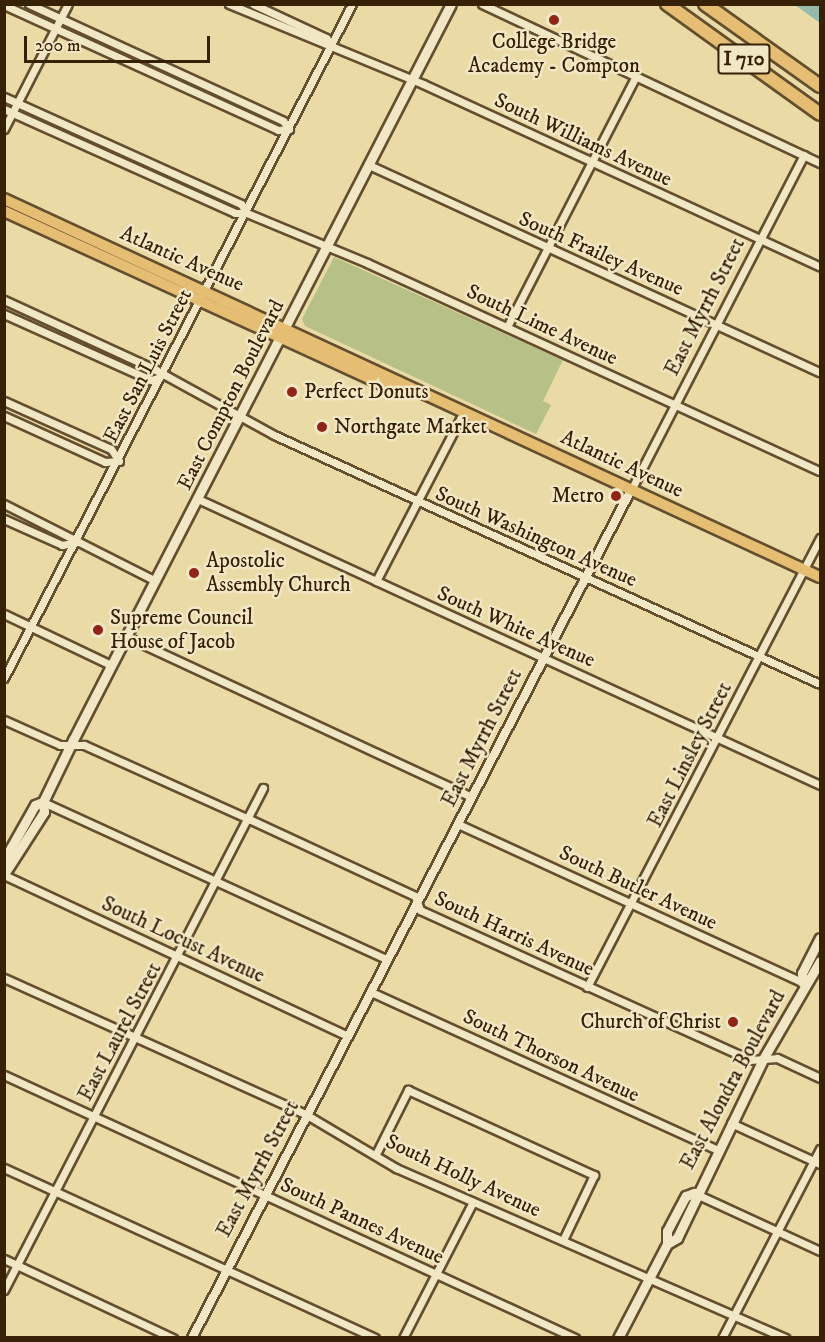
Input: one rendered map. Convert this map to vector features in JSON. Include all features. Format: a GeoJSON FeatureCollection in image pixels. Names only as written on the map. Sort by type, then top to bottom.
{"type":"FeatureCollection","features":[{"type":"Feature","properties":{"kind":"highway","name":"I 710"},"geometry":{"type":"LineString","coordinates":[[667,4],[820,114]]}},
{"type":"Feature","properties":{"kind":"highway","name":"I 710"},"geometry":{"type":"LineString","coordinates":[[705,4],[820,86]]}},
{"type":"Feature","properties":{"kind":"highway"},"geometry":{"type":"LineString","coordinates":[[766,47],[820,79]]}},
{"type":"Feature","properties":{"kind":"main road","name":"East Compton Boulevard"},"geometry":{"type":"LineString","coordinates":[[4,875],[44,812],[43,801],[111,665],[127,638],[451,4]]}},
{"type":"Feature","properties":{"kind":"main road","name":"Atlantic Avenue"},"geometry":{"type":"LineString","coordinates":[[4,199],[282,333],[388,387],[407,388],[820,577]]}},
{"type":"Feature","properties":{"kind":"main road","name":"Atlantic Avenue"},"geometry":{"type":"LineString","coordinates":[[4,211],[202,295]]}},
{"type":"Feature","properties":{"kind":"main road","name":"East Compton Boulevard"},"geometry":{"type":"LineString","coordinates":[[4,860],[35,805],[43,801]]}},
{"type":"Feature","properties":{"kind":"main road","name":"East Alondra Boulevard"},"geometry":{"type":"LineString","coordinates":[[803,983],[802,973],[820,938]]}},
{"type":"Feature","properties":{"kind":"main road","name":"East Alondra Boulevard"},"geometry":{"type":"LineString","coordinates":[[618,1338],[667,1244],[667,1231],[686,1196],[694,1193],[803,983],[820,961]]}},
{"type":"Feature","properties":{"kind":"street"},"geometry":{"type":"LineString","coordinates":[[29,4],[283,121],[289,129]]}},
{"type":"Feature","properties":{"kind":"street"},"geometry":{"type":"LineString","coordinates":[[4,129],[68,4]]}},
{"type":"Feature","properties":{"kind":"street","name":"South Williams Avenue"},"geometry":{"type":"LineString","coordinates":[[229,4],[322,47],[332,46],[412,80],[820,267]]}},
{"type":"Feature","properties":{"kind":"street","name":"South Williams Avenue"},"geometry":{"type":"LineString","coordinates":[[253,4],[326,38],[332,46]]}},
{"type":"Feature","properties":{"kind":"street","name":"East San Luis Street"},"geometry":{"type":"LineString","coordinates":[[4,678],[77,543],[352,4]]}},
{"type":"Feature","properties":{"kind":"street"},"geometry":{"type":"LineString","coordinates":[[482,4],[635,78],[820,163]]}},
{"type":"Feature","properties":{"kind":"street"},"geometry":{"type":"LineString","coordinates":[[4,5],[278,130],[289,129]]}},
{"type":"Feature","properties":{"kind":"street"},"geometry":{"type":"LineString","coordinates":[[507,327],[635,78]]}},
{"type":"Feature","properties":{"kind":"street","name":"South Lime Avenue"},"geometry":{"type":"LineString","coordinates":[[4,97],[241,204],[247,213]]}},
{"type":"Feature","properties":{"kind":"street","name":"South Lime Avenue"},"geometry":{"type":"LineString","coordinates":[[4,108],[235,213],[247,213],[507,327],[820,471]]}},
{"type":"Feature","properties":{"kind":"street","name":"East Myrrh Street"},"geometry":{"type":"LineString","coordinates":[[192,1338],[386,959],[804,155]]}},
{"type":"Feature","properties":{"kind":"street","name":"South Frailey Avenue"},"geometry":{"type":"LineString","coordinates":[[369,165],[820,372]]}},
{"type":"Feature","properties":{"kind":"street","name":"South Washington Avenue"},"geometry":{"type":"LineString","coordinates":[[4,300],[240,417],[417,501],[820,684]]}},
{"type":"Feature","properties":{"kind":"street"},"geometry":{"type":"LineString","coordinates":[[4,314],[151,380],[160,377]]}},
{"type":"Feature","properties":{"kind":"street"},"geometry":{"type":"LineString","coordinates":[[4,401],[111,449],[119,461],[105,462],[4,416]]}},
{"type":"Feature","properties":{"kind":"street"},"geometry":{"type":"LineString","coordinates":[[376,580],[463,413]]}},
{"type":"Feature","properties":{"kind":"street","name":"South White Avenue"},"geometry":{"type":"LineString","coordinates":[[198,499],[820,785]]}},
{"type":"Feature","properties":{"kind":"street"},"geometry":{"type":"LineString","coordinates":[[4,504],[67,532],[77,543],[156,581]]}},
{"type":"Feature","properties":{"kind":"street"},"geometry":{"type":"LineString","coordinates":[[4,519],[62,545],[77,543]]}},
{"type":"Feature","properties":{"kind":"street","name":"East Linsley Street"},"geometry":{"type":"LineString","coordinates":[[587,987],[820,538]]}},
{"type":"Feature","properties":{"kind":"street"},"geometry":{"type":"LineString","coordinates":[[4,614],[111,665]]}},
{"type":"Feature","properties":{"kind":"street"},"geometry":{"type":"LineString","coordinates":[[127,638],[472,797]]}},
{"type":"Feature","properties":{"kind":"street","name":"South Harris Avenue"},"geometry":{"type":"LineString","coordinates":[[4,720],[71,745],[84,745],[249,819],[415,896],[420,910],[750,1060],[777,1058],[820,1078]]}},
{"type":"Feature","properties":{"kind":"street","name":"East Laurel Street"},"geometry":{"type":"LineString","coordinates":[[4,1290],[263,789]]}},
{"type":"Feature","properties":{"kind":"street"},"geometry":{"type":"LineString","coordinates":[[43,801],[386,959]]}},
{"type":"Feature","properties":{"kind":"street","name":"South Butler Avenue"},"geometry":{"type":"LineString","coordinates":[[458,824],[803,983]]}},
{"type":"Feature","properties":{"kind":"street","name":"South Locust Avenue"},"geometry":{"type":"LineString","coordinates":[[4,875],[347,1036]]}},
{"type":"Feature","properties":{"kind":"street","name":"South Holly Avenue"},"geometry":{"type":"LineString","coordinates":[[4,978],[307,1115],[376,1154],[473,1202],[650,1276],[785,1338]]}},
{"type":"Feature","properties":{"kind":"street","name":"South Thorson Avenue"},"geometry":{"type":"LineString","coordinates":[[371,992],[717,1150]]}},
{"type":"Feature","properties":{"kind":"street","name":"South Pannes Avenue"},"geometry":{"type":"LineString","coordinates":[[4,1075],[575,1338]]}},
{"type":"Feature","properties":{"kind":"street"},"geometry":{"type":"LineString","coordinates":[[376,1154],[408,1089],[594,1175],[562,1240]]}},
{"type":"Feature","properties":{"kind":"street"},"geometry":{"type":"LineString","coordinates":[[731,1123],[817,1163]]}},
{"type":"Feature","properties":{"kind":"street"},"geometry":{"type":"LineString","coordinates":[[722,1338],[778,1231],[817,1163],[820,1149]]}},
{"type":"Feature","properties":{"kind":"street"},"geometry":{"type":"LineString","coordinates":[[4,1168],[375,1338]]}},
{"type":"Feature","properties":{"kind":"street"},"geometry":{"type":"LineString","coordinates":[[694,1193],[820,1251]]}},
{"type":"Feature","properties":{"kind":"street"},"geometry":{"type":"LineString","coordinates":[[402,1338],[473,1202]]}},
{"type":"Feature","properties":{"kind":"street"},"geometry":{"type":"LineString","coordinates":[[4,1259],[173,1338]]}},
{"type":"Feature","properties":{"kind":"green space"},"geometry":{"type":"Polygon","coordinates":[[[334,257],[563,360],[543,401],[551,405],[536,434],[305,326],[302,319],[334,257]]]}},
{"type":"Feature","properties":{"kind":"shaded area"},"geometry":{"type":"Polygon","coordinates":[[[795,5],[820,5],[820,23],[795,5]]]}},
{"type":"Feature","properties":{"kind":"place","name":"College Bridge Academy - Compton"},"geometry":{"type":"Point","coordinates":[554,20]}},
{"type":"Feature","properties":{"kind":"place","name":"Perfect Donuts"},"geometry":{"type":"Point","coordinates":[292,392]}},
{"type":"Feature","properties":{"kind":"place","name":"Northgate Market"},"geometry":{"type":"Point","coordinates":[322,427]}},
{"type":"Feature","properties":{"kind":"place","name":"Metro"},"geometry":{"type":"Point","coordinates":[616,496]}},
{"type":"Feature","properties":{"kind":"place","name":"Apostolic Assembly Church"},"geometry":{"type":"Point","coordinates":[194,573]}},
{"type":"Feature","properties":{"kind":"place","name":"Supreme Council House of Jacob"},"geometry":{"type":"Point","coordinates":[98,630]}},
{"type":"Feature","properties":{"kind":"place","name":"Church of Christ"},"geometry":{"type":"Point","coordinates":[733,1022]}}]}
